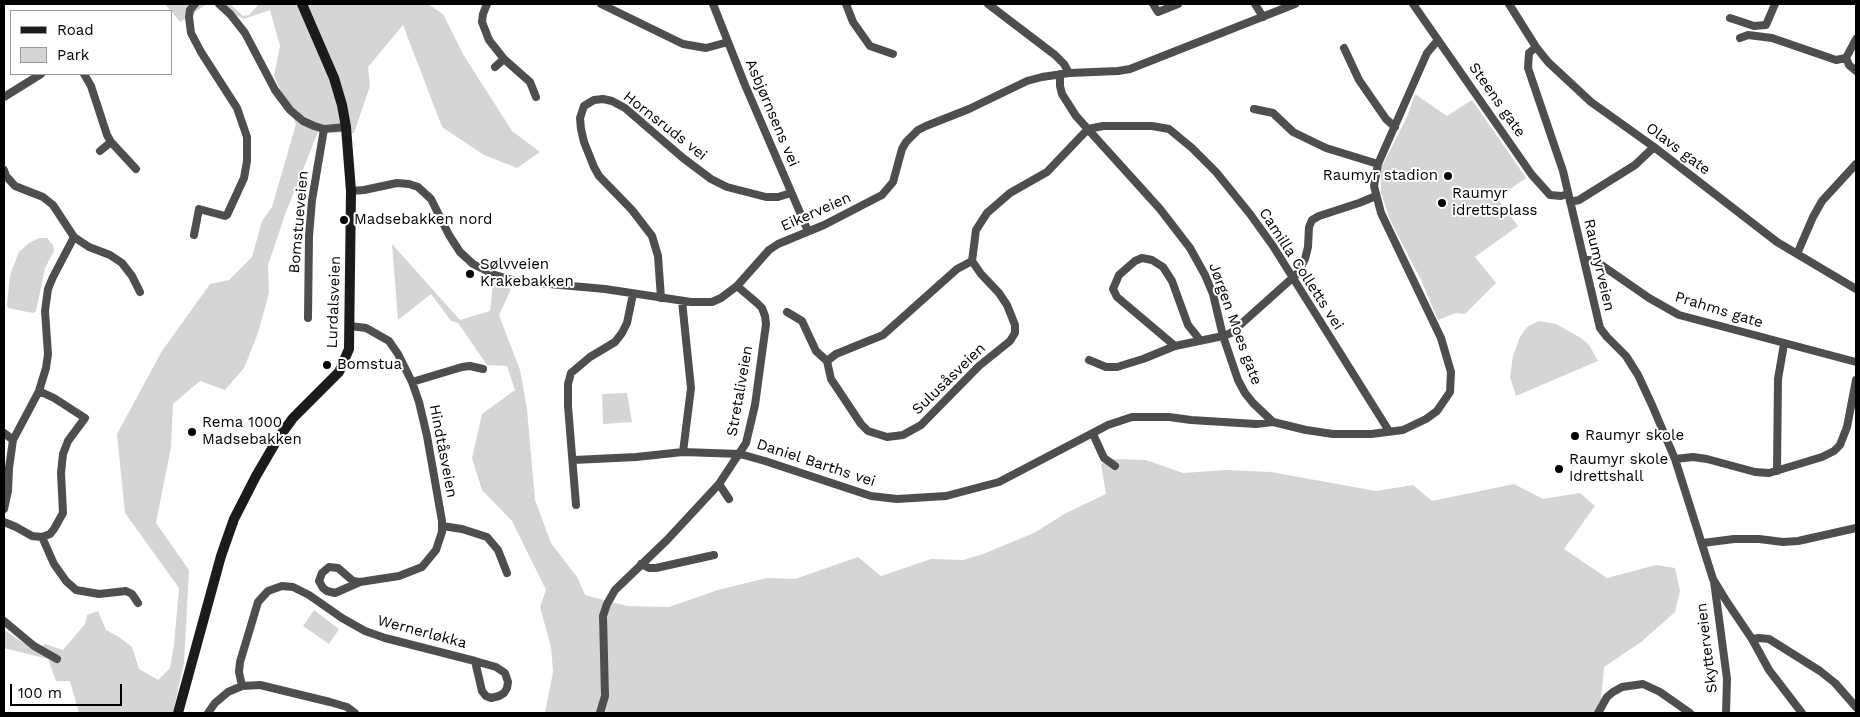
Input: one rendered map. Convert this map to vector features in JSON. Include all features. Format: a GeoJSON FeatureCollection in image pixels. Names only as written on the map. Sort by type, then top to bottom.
{"type":"FeatureCollection","features":[{"type":"Feature","properties":{"kind":"main road","name":"Lurdalsveien"},"geometry":{"type":"LineString","coordinates":[[178,713],[221,556],[234,519],[256,476],[284,429],[334,378],[341,368],[349,349],[351,191],[346,127],[336,84],[302,4]]}},
{"type":"Feature","properties":{"kind":"street"},"geometry":{"type":"LineString","coordinates":[[219,4],[230,14],[245,33],[282,101],[303,121],[324,129],[346,127]]}},
{"type":"Feature","properties":{"kind":"street"},"geometry":{"type":"LineString","coordinates":[[487,4],[483,14],[484,31],[504,59],[530,82],[536,97]]}},
{"type":"Feature","properties":{"kind":"street"},"geometry":{"type":"LineString","coordinates":[[601,4],[683,44],[706,48],[728,42]]}},
{"type":"Feature","properties":{"kind":"street","name":"Asbjørnsens vei"},"geometry":{"type":"LineString","coordinates":[[713,4],[808,231]]}},
{"type":"Feature","properties":{"kind":"street"},"geometry":{"type":"LineString","coordinates":[[846,4],[853,22],[870,46],[893,54]]}},
{"type":"Feature","properties":{"kind":"street"},"geometry":{"type":"LineString","coordinates":[[988,4],[1055,55],[1064,64],[1069,73]]}},
{"type":"Feature","properties":{"kind":"street"},"geometry":{"type":"LineString","coordinates":[[1153,4],[1158,12],[1178,4]]}},
{"type":"Feature","properties":{"kind":"street"},"geometry":{"type":"LineString","coordinates":[[1255,4],[1263,17]]}},
{"type":"Feature","properties":{"kind":"street","name":"Eikerveien"},"geometry":{"type":"LineString","coordinates":[[351,191],[366,190],[397,183],[418,187],[431,199],[460,252],[473,264],[495,275],[516,282],[605,289],[701,303],[712,302],[737,286],[769,250],[882,195],[893,182],[902,149],[918,130],[1027,82],[1060,74],[1130,69],[1295,4]]}},
{"type":"Feature","properties":{"kind":"street","name":"Steens gate"},"geometry":{"type":"LineString","coordinates":[[1413,4],[1532,175],[1550,195],[1569,198]]}},
{"type":"Feature","properties":{"kind":"street","name":"Olavs gate"},"geometry":{"type":"LineString","coordinates":[[1509,4],[1536,47],[1562,77],[1590,102],[1654,147],[1762,231],[1856,289]]}},
{"type":"Feature","properties":{"kind":"street"},"geometry":{"type":"LineString","coordinates":[[1730,18],[1754,26],[1766,24],[1775,4]]}},
{"type":"Feature","properties":{"kind":"street"},"geometry":{"type":"LineString","coordinates":[[192,7],[189,25],[194,40],[237,108],[247,137],[247,161],[244,178],[227,215],[200,209],[194,235]]}},
{"type":"Feature","properties":{"kind":"street"},"geometry":{"type":"LineString","coordinates":[[1740,38],[1748,35],[1772,38],[1836,60],[1846,58]]}},
{"type":"Feature","properties":{"kind":"street"},"geometry":{"type":"LineString","coordinates":[[1846,58],[1856,39]]}},
{"type":"Feature","properties":{"kind":"street"},"geometry":{"type":"LineString","coordinates":[[1273,422],[1333,434],[1355,435],[1403,430],[1438,411],[1450,392],[1451,372],[1441,338],[1391,235],[1376,196],[1375,176],[1378,164],[1427,53],[1438,40]]}},
{"type":"Feature","properties":{"kind":"street","name":"Raumyrveien"},"geometry":{"type":"LineString","coordinates":[[1536,47],[1529,53],[1528,68],[1563,170],[1600,328],[1626,356],[1635,370],[1675,459],[1713,579],[1752,639],[1769,670],[1802,713]]}},
{"type":"Feature","properties":{"kind":"street"},"geometry":{"type":"LineString","coordinates":[[1344,48],[1360,80],[1386,119],[1395,127]]}},
{"type":"Feature","properties":{"kind":"street"},"geometry":{"type":"LineString","coordinates":[[1846,58],[1849,65],[1856,71]]}},
{"type":"Feature","properties":{"kind":"street"},"geometry":{"type":"LineString","coordinates":[[495,68],[504,59]]}},
{"type":"Feature","properties":{"kind":"street","name":"Jørgen Moes gate"},"geometry":{"type":"LineString","coordinates":[[1060,74],[1062,94],[1076,116],[1160,210],[1190,248],[1213,294],[1223,336],[1238,380],[1245,393],[1273,422]]}},
{"type":"Feature","properties":{"kind":"street"},"geometry":{"type":"LineString","coordinates":[[4,97],[39,75]]}},
{"type":"Feature","properties":{"kind":"street"},"geometry":{"type":"LineString","coordinates":[[85,75],[91,86],[103,126],[111,142],[136,169]]}},
{"type":"Feature","properties":{"kind":"street","name":"Hornsruds vei"},"geometry":{"type":"LineString","coordinates":[[660,298],[658,256],[652,236],[632,210],[599,176],[594,167],[581,129],[580,118],[584,106],[594,100],[603,99],[612,101],[625,108],[711,180],[727,187],[766,197],[778,197],[791,193]]}},
{"type":"Feature","properties":{"kind":"street"},"geometry":{"type":"LineString","coordinates":[[1254,109],[1273,113],[1293,132],[1326,148],[1378,164]]}},
{"type":"Feature","properties":{"kind":"street","name":"Camilla Colletts vei"},"geometry":{"type":"LineString","coordinates":[[1088,129],[1103,126],[1162,127],[1175,132],[1216,172],[1273,246],[1389,431]]}},
{"type":"Feature","properties":{"kind":"street","name":"Bomstueveien"},"geometry":{"type":"LineString","coordinates":[[308,318],[309,236],[312,200],[324,129]]}},
{"type":"Feature","properties":{"kind":"street"},"geometry":{"type":"LineString","coordinates":[[827,361],[836,354],[883,335],[957,269],[972,261],[976,230],[987,213],[1010,193],[1047,172],[1088,129]]}},
{"type":"Feature","properties":{"kind":"street"},"geometry":{"type":"LineString","coordinates":[[100,151],[111,142]]}},
{"type":"Feature","properties":{"kind":"street"},"geometry":{"type":"LineString","coordinates":[[1569,198],[1579,200],[1635,165],[1654,147]]}},
{"type":"Feature","properties":{"kind":"street"},"geometry":{"type":"LineString","coordinates":[[1797,254],[1822,201],[1856,164]]}},
{"type":"Feature","properties":{"kind":"street"},"geometry":{"type":"LineString","coordinates":[[4,170],[6,176],[15,186],[43,197],[53,205],[74,238],[116,258],[132,276],[140,292]]}},
{"type":"Feature","properties":{"kind":"street"},"geometry":{"type":"LineString","coordinates":[[1089,360],[1106,367],[1117,367],[1175,346],[1223,336],[1240,327],[1298,273],[1305,259],[1309,227],[1312,220],[1319,216],[1359,204],[1376,196]]}},
{"type":"Feature","properties":{"kind":"street"},"geometry":{"type":"LineString","coordinates":[[4,509],[8,491],[9,461],[13,440],[39,391],[46,368],[48,354],[45,319],[46,300],[53,277],[74,238]]}},
{"type":"Feature","properties":{"kind":"street"},"geometry":{"type":"LineString","coordinates":[[1175,346],[1117,297],[1113,289],[1119,275],[1135,261],[1142,258],[1152,260],[1163,267],[1172,280],[1188,325],[1200,340]]}},
{"type":"Feature","properties":{"kind":"street","name":"Prahms gate"},"geometry":{"type":"LineString","coordinates":[[1585,260],[1592,260],[1600,264],[1649,298],[1679,315],[1856,362]]}},
{"type":"Feature","properties":{"kind":"street","name":"Sulusåsveien"},"geometry":{"type":"LineString","coordinates":[[787,312],[802,321],[816,351],[827,361],[831,379],[852,413],[868,431],[886,437],[903,435],[921,425],[979,366],[1010,341],[1015,333],[1015,325],[1007,305],[972,261]]}},
{"type":"Feature","properties":{"kind":"street","name":"Stretaliveien"},"geometry":{"type":"LineString","coordinates":[[600,713],[604,696],[603,616],[605,608],[615,590],[667,540],[719,484],[746,443],[751,426],[766,324],[762,308],[737,286]]}},
{"type":"Feature","properties":{"kind":"street"},"geometry":{"type":"LineString","coordinates":[[576,505],[568,384],[571,373],[618,337],[627,323],[633,294]]}},
{"type":"Feature","properties":{"kind":"street"},"geometry":{"type":"LineString","coordinates":[[682,301],[691,388],[683,452]]}},
{"type":"Feature","properties":{"kind":"street","name":"Hindtåsveien"},"geometry":{"type":"LineString","coordinates":[[350,326],[366,328],[389,342],[398,354],[412,382],[419,402],[430,450],[442,526],[436,550],[422,567],[399,576],[360,582],[335,593],[327,592],[319,581],[325,569],[333,566],[353,581],[360,582]]}},
{"type":"Feature","properties":{"kind":"street"},"geometry":{"type":"LineString","coordinates":[[1777,472],[1778,380],[1784,344]]}},
{"type":"Feature","properties":{"kind":"street"},"geometry":{"type":"LineString","coordinates":[[412,382],[462,367],[470,366],[483,369]]}},
{"type":"Feature","properties":{"kind":"street"},"geometry":{"type":"LineString","coordinates":[[1675,459],[1693,457],[1707,459],[1755,472],[1769,473],[1822,457],[1834,451],[1840,445],[1847,427],[1856,380]]}},
{"type":"Feature","properties":{"kind":"street"},"geometry":{"type":"LineString","coordinates":[[4,522],[42,538],[50,534],[61,519],[64,506],[61,472],[63,454],[68,441],[85,418],[54,398],[39,391]]}},
{"type":"Feature","properties":{"kind":"street","name":"Daniel Barths vei"},"geometry":{"type":"LineString","coordinates":[[574,460],[636,457],[683,452],[740,454],[871,496],[897,499],[946,496],[999,482],[1108,425],[1132,417],[1169,417],[1256,424],[1273,422]]}},
{"type":"Feature","properties":{"kind":"street"},"geometry":{"type":"LineString","coordinates":[[4,433],[13,440]]}},
{"type":"Feature","properties":{"kind":"street"},"geometry":{"type":"LineString","coordinates":[[1093,434],[1104,458],[1114,466]]}},
{"type":"Feature","properties":{"kind":"street"},"geometry":{"type":"LineString","coordinates":[[719,484],[728,499]]}},
{"type":"Feature","properties":{"kind":"street"},"geometry":{"type":"LineString","coordinates":[[442,526],[471,531],[486,537],[498,550],[507,573]]}},
{"type":"Feature","properties":{"kind":"street"},"geometry":{"type":"LineString","coordinates":[[1703,543],[1734,539],[1798,541],[1856,528]]}},
{"type":"Feature","properties":{"kind":"street"},"geometry":{"type":"LineString","coordinates":[[42,538],[54,564],[66,581],[76,590],[99,594],[126,591],[132,594],[138,603]]}},
{"type":"Feature","properties":{"kind":"street"},"geometry":{"type":"LineString","coordinates":[[641,564],[649,568],[656,568],[714,556]]}},
{"type":"Feature","properties":{"kind":"street","name":"Skytterveien"},"geometry":{"type":"LineString","coordinates":[[1713,579],[1727,679],[1726,713]]}},
{"type":"Feature","properties":{"kind":"street","name":"Wernerløkka"},"geometry":{"type":"LineString","coordinates":[[242,686],[239,672],[240,662],[258,602],[268,591],[282,586],[293,587],[309,594],[364,632],[475,660],[496,667],[505,673],[508,682],[507,688],[499,696],[492,698],[486,696],[482,691],[475,660]]}},
{"type":"Feature","properties":{"kind":"street"},"geometry":{"type":"LineString","coordinates":[[4,621],[34,646],[57,659]]}},
{"type":"Feature","properties":{"kind":"street"},"geometry":{"type":"LineString","coordinates":[[1752,639],[1768,640],[1820,671],[1835,683],[1856,708]]}},
{"type":"Feature","properties":{"kind":"street"},"geometry":{"type":"LineString","coordinates":[[1598,713],[1607,697],[1613,692],[1622,687],[1643,684],[1660,692],[1690,713]]}},
{"type":"Feature","properties":{"kind":"street"},"geometry":{"type":"LineString","coordinates":[[208,713],[219,699],[228,692],[242,686],[260,685],[347,707],[355,713]]}},
{"type":"Feature","properties":{"kind":"green space"},"geometry":{"type":"Polygon","coordinates":[[[165,4],[207,4],[180,22],[172,10],[165,4]]]}},
{"type":"Feature","properties":{"kind":"green space"},"geometry":{"type":"Polygon","coordinates":[[[215,4],[230,4],[243,16],[249,15],[259,4],[428,4],[443,14],[463,54],[512,131],[540,152],[517,168],[484,155],[442,127],[403,25],[368,67],[370,86],[354,133],[318,132],[286,212],[268,265],[269,293],[258,333],[244,368],[225,390],[200,381],[173,404],[171,447],[156,523],[189,570],[184,663],[173,713],[79,713],[70,681],[56,681],[48,659],[4,648],[4,630],[37,652],[45,644],[63,650],[85,624],[87,615],[98,611],[106,630],[132,647],[139,669],[158,680],[170,668],[179,588],[125,513],[117,434],[162,351],[210,284],[229,280],[252,257],[262,221],[272,207],[296,124],[274,76],[280,46],[270,10],[244,19],[215,4]]]}},
{"type":"Feature","properties":{"kind":"green space","name":"Raumyr idrettsplass"},"geometry":{"type":"Polygon","coordinates":[[[1415,94],[1447,116],[1472,100],[1526,178],[1497,198],[1518,226],[1475,257],[1496,283],[1465,314],[1456,313],[1438,320],[1421,280],[1391,222],[1381,193],[1381,168],[1407,117],[1415,94]]]}},
{"type":"Feature","properties":{"kind":"green space"},"geometry":{"type":"Polygon","coordinates":[[[39,238],[47,238],[53,245],[54,251],[45,268],[36,311],[33,313],[8,308],[10,275],[19,252],[29,243],[39,238]]]}},
{"type":"Feature","properties":{"kind":"green space"},"geometry":{"type":"Polygon","coordinates":[[[392,244],[460,320],[490,311],[493,283],[511,289],[499,315],[520,370],[527,409],[535,500],[551,543],[577,577],[585,595],[627,606],[669,607],[718,590],[767,578],[795,579],[858,557],[881,576],[931,559],[963,560],[983,554],[1034,533],[1066,513],[1106,494],[1101,464],[1112,459],[1146,460],[1183,473],[1227,470],[1271,472],[1376,491],[1413,485],[1432,501],[1514,484],[1543,499],[1580,493],[1595,506],[1564,549],[1607,578],[1656,565],[1675,568],[1680,591],[1675,612],[1641,642],[1604,667],[1600,710],[1595,713],[545,713],[553,672],[551,647],[540,607],[546,590],[512,521],[482,490],[472,458],[482,414],[515,390],[507,366],[487,365],[458,323],[451,321],[431,294],[398,320],[392,244]]]}},
{"type":"Feature","properties":{"kind":"green space"},"geometry":{"type":"Polygon","coordinates":[[[1539,321],[1556,324],[1581,338],[1589,345],[1598,361],[1516,396],[1510,377],[1513,356],[1520,337],[1527,327],[1539,321]]]}},
{"type":"Feature","properties":{"kind":"green space"},"geometry":{"type":"Polygon","coordinates":[[[627,393],[632,422],[603,424],[602,394],[627,393]]]}},
{"type":"Feature","properties":{"kind":"green space"},"geometry":{"type":"Polygon","coordinates":[[[314,610],[339,629],[329,644],[303,626],[314,610]]]}},
{"type":"Feature","properties":{"kind":"place","name":"Raumyr stadion"},"geometry":{"type":"Point","coordinates":[1448,176]}},
{"type":"Feature","properties":{"kind":"place","name":"Raumyr idrettsplass"},"geometry":{"type":"Point","coordinates":[1442,203]}},
{"type":"Feature","properties":{"kind":"place","name":"Madsebakken nord"},"geometry":{"type":"Point","coordinates":[344,220]}},
{"type":"Feature","properties":{"kind":"place","name":"Sølvveien Krakebakken"},"geometry":{"type":"Point","coordinates":[470,274]}},
{"type":"Feature","properties":{"kind":"place","name":"Bomstua"},"geometry":{"type":"Point","coordinates":[327,365]}},
{"type":"Feature","properties":{"kind":"place","name":"Rema 1000 Madsebakken"},"geometry":{"type":"Point","coordinates":[192,432]}},
{"type":"Feature","properties":{"kind":"place","name":"Raumyr skole"},"geometry":{"type":"Point","coordinates":[1575,436]}},
{"type":"Feature","properties":{"kind":"place","name":"Raumyr skole Idrettshall"},"geometry":{"type":"Point","coordinates":[1559,469]}}]}
